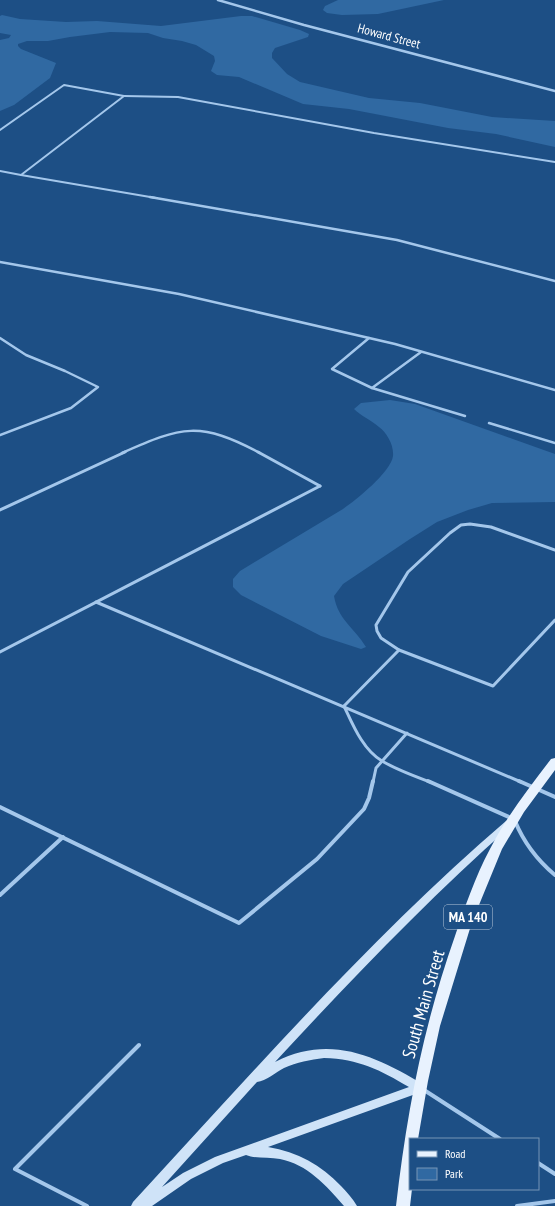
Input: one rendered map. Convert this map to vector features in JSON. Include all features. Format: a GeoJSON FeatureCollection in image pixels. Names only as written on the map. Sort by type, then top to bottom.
{"type":"FeatureCollection","features":[{"type":"Feature","properties":{"kind":"main road","name":"South Main Street"},"geometry":{"type":"LineString","coordinates":[[137,1206],[240,1092],[261,1075],[287,1061],[315,1054],[330,1054],[364,1059],[420,1088],[431,1036],[450,970],[490,861],[514,819],[555,762]]}},
{"type":"Feature","properties":{"kind":"main road"},"geometry":{"type":"LineString","coordinates":[[240,1092],[419,903],[451,873],[514,819]]}},
{"type":"Feature","properties":{"kind":"main road"},"geometry":{"type":"LineString","coordinates":[[143,1206],[187,1176],[219,1160],[420,1088]]}},
{"type":"Feature","properties":{"kind":"main road","name":"MA 140"},"geometry":{"type":"LineString","coordinates":[[411,1138],[420,1088]]}},
{"type":"Feature","properties":{"kind":"main road"},"geometry":{"type":"LineString","coordinates":[[235,1154],[266,1151],[295,1157],[308,1164],[321,1174],[333,1185],[351,1206]]}},
{"type":"Feature","properties":{"kind":"main road"},"geometry":{"type":"LineString","coordinates":[[403,1206],[409,1153]]}},
{"type":"Feature","properties":{"kind":"street","name":"Howard Street"},"geometry":{"type":"LineString","coordinates":[[218,0],[304,25],[555,91]]}},
{"type":"Feature","properties":{"kind":"lane"},"geometry":{"type":"LineString","coordinates":[[0,130],[64,85],[124,96],[178,97],[374,133],[555,162]]}},
{"type":"Feature","properties":{"kind":"lane"},"geometry":{"type":"LineString","coordinates":[[21,175],[124,96]]}},
{"type":"Feature","properties":{"kind":"lane"},"geometry":{"type":"LineString","coordinates":[[0,171],[397,240],[555,282]]}},
{"type":"Feature","properties":{"kind":"lane"},"geometry":{"type":"LineString","coordinates":[[0,262],[176,293],[369,338],[555,390]]}},
{"type":"Feature","properties":{"kind":"lane"},"geometry":{"type":"LineString","coordinates":[[0,338],[26,355],[66,371],[98,387],[70,408],[0,435]]}},
{"type":"Feature","properties":{"kind":"lane"},"geometry":{"type":"LineString","coordinates":[[369,338],[332,369],[372,388],[465,416]]}},
{"type":"Feature","properties":{"kind":"lane"},"geometry":{"type":"LineString","coordinates":[[372,388],[421,352]]}},
{"type":"Feature","properties":{"kind":"lane"},"geometry":{"type":"LineString","coordinates":[[489,423],[555,443]]}},
{"type":"Feature","properties":{"kind":"lane"},"geometry":{"type":"LineString","coordinates":[[0,510],[170,432],[188,430],[207,431],[223,435],[320,486],[0,652]]}},
{"type":"Feature","properties":{"kind":"lane"},"geometry":{"type":"LineString","coordinates":[[555,550],[480,524],[461,525],[455,528],[408,572],[376,625],[377,631],[381,638],[399,650],[493,686],[555,620]]}},
{"type":"Feature","properties":{"kind":"lane"},"geometry":{"type":"LineString","coordinates":[[96,602],[344,706],[555,797]]}},
{"type":"Feature","properties":{"kind":"lane"},"geometry":{"type":"LineString","coordinates":[[344,706],[399,650]]}},
{"type":"Feature","properties":{"kind":"lane"},"geometry":{"type":"LineString","coordinates":[[344,706],[361,740],[372,754],[381,761],[514,819],[528,848],[539,861],[555,875]]}},
{"type":"Feature","properties":{"kind":"lane"},"geometry":{"type":"LineString","coordinates":[[0,807],[239,923],[317,859],[364,809],[369,798],[374,774],[381,761],[407,733]]}},
{"type":"Feature","properties":{"kind":"lane"},"geometry":{"type":"LineString","coordinates":[[0,895],[63,837]]}},
{"type":"Feature","properties":{"kind":"lane"},"geometry":{"type":"LineString","coordinates":[[87,1206],[15,1169],[139,1045]]}},
{"type":"Feature","properties":{"kind":"lane"},"geometry":{"type":"LineString","coordinates":[[420,1088],[498,1138]]}},
{"type":"Feature","properties":{"kind":"lane"},"geometry":{"type":"LineString","coordinates":[[539,1164],[555,1174]]}},
{"type":"Feature","properties":{"kind":"lane"},"geometry":{"type":"LineString","coordinates":[[517,1206],[534,1202],[555,1201]]}},
{"type":"Feature","properties":{"kind":"green space"},"geometry":{"type":"Polygon","coordinates":[[[338,0],[444,0],[378,14],[342,15],[327,13],[323,10],[325,6],[338,0]]]}},
{"type":"Feature","properties":{"kind":"green space"},"geometry":{"type":"Polygon","coordinates":[[[2,15],[20,19],[66,22],[97,21],[161,26],[241,16],[252,16],[309,34],[308,37],[275,48],[272,53],[272,58],[287,74],[300,82],[369,98],[420,103],[492,117],[555,121],[555,147],[496,134],[448,128],[349,109],[303,104],[239,77],[217,75],[211,71],[215,61],[214,56],[196,45],[163,38],[148,33],[110,32],[48,41],[27,41],[18,44],[21,49],[56,63],[50,78],[14,105],[0,111],[0,40],[9,38],[11,35],[0,33],[0,16],[2,15]]]}},
{"type":"Feature","properties":{"kind":"green space"},"geometry":{"type":"Polygon","coordinates":[[[390,400],[415,404],[555,454],[555,502],[492,503],[468,510],[437,522],[343,584],[334,596],[336,604],[343,617],[366,647],[361,649],[321,636],[241,595],[233,587],[233,579],[240,571],[343,509],[380,477],[391,463],[393,452],[391,444],[382,430],[354,409],[361,403],[390,400]]]}}]}
